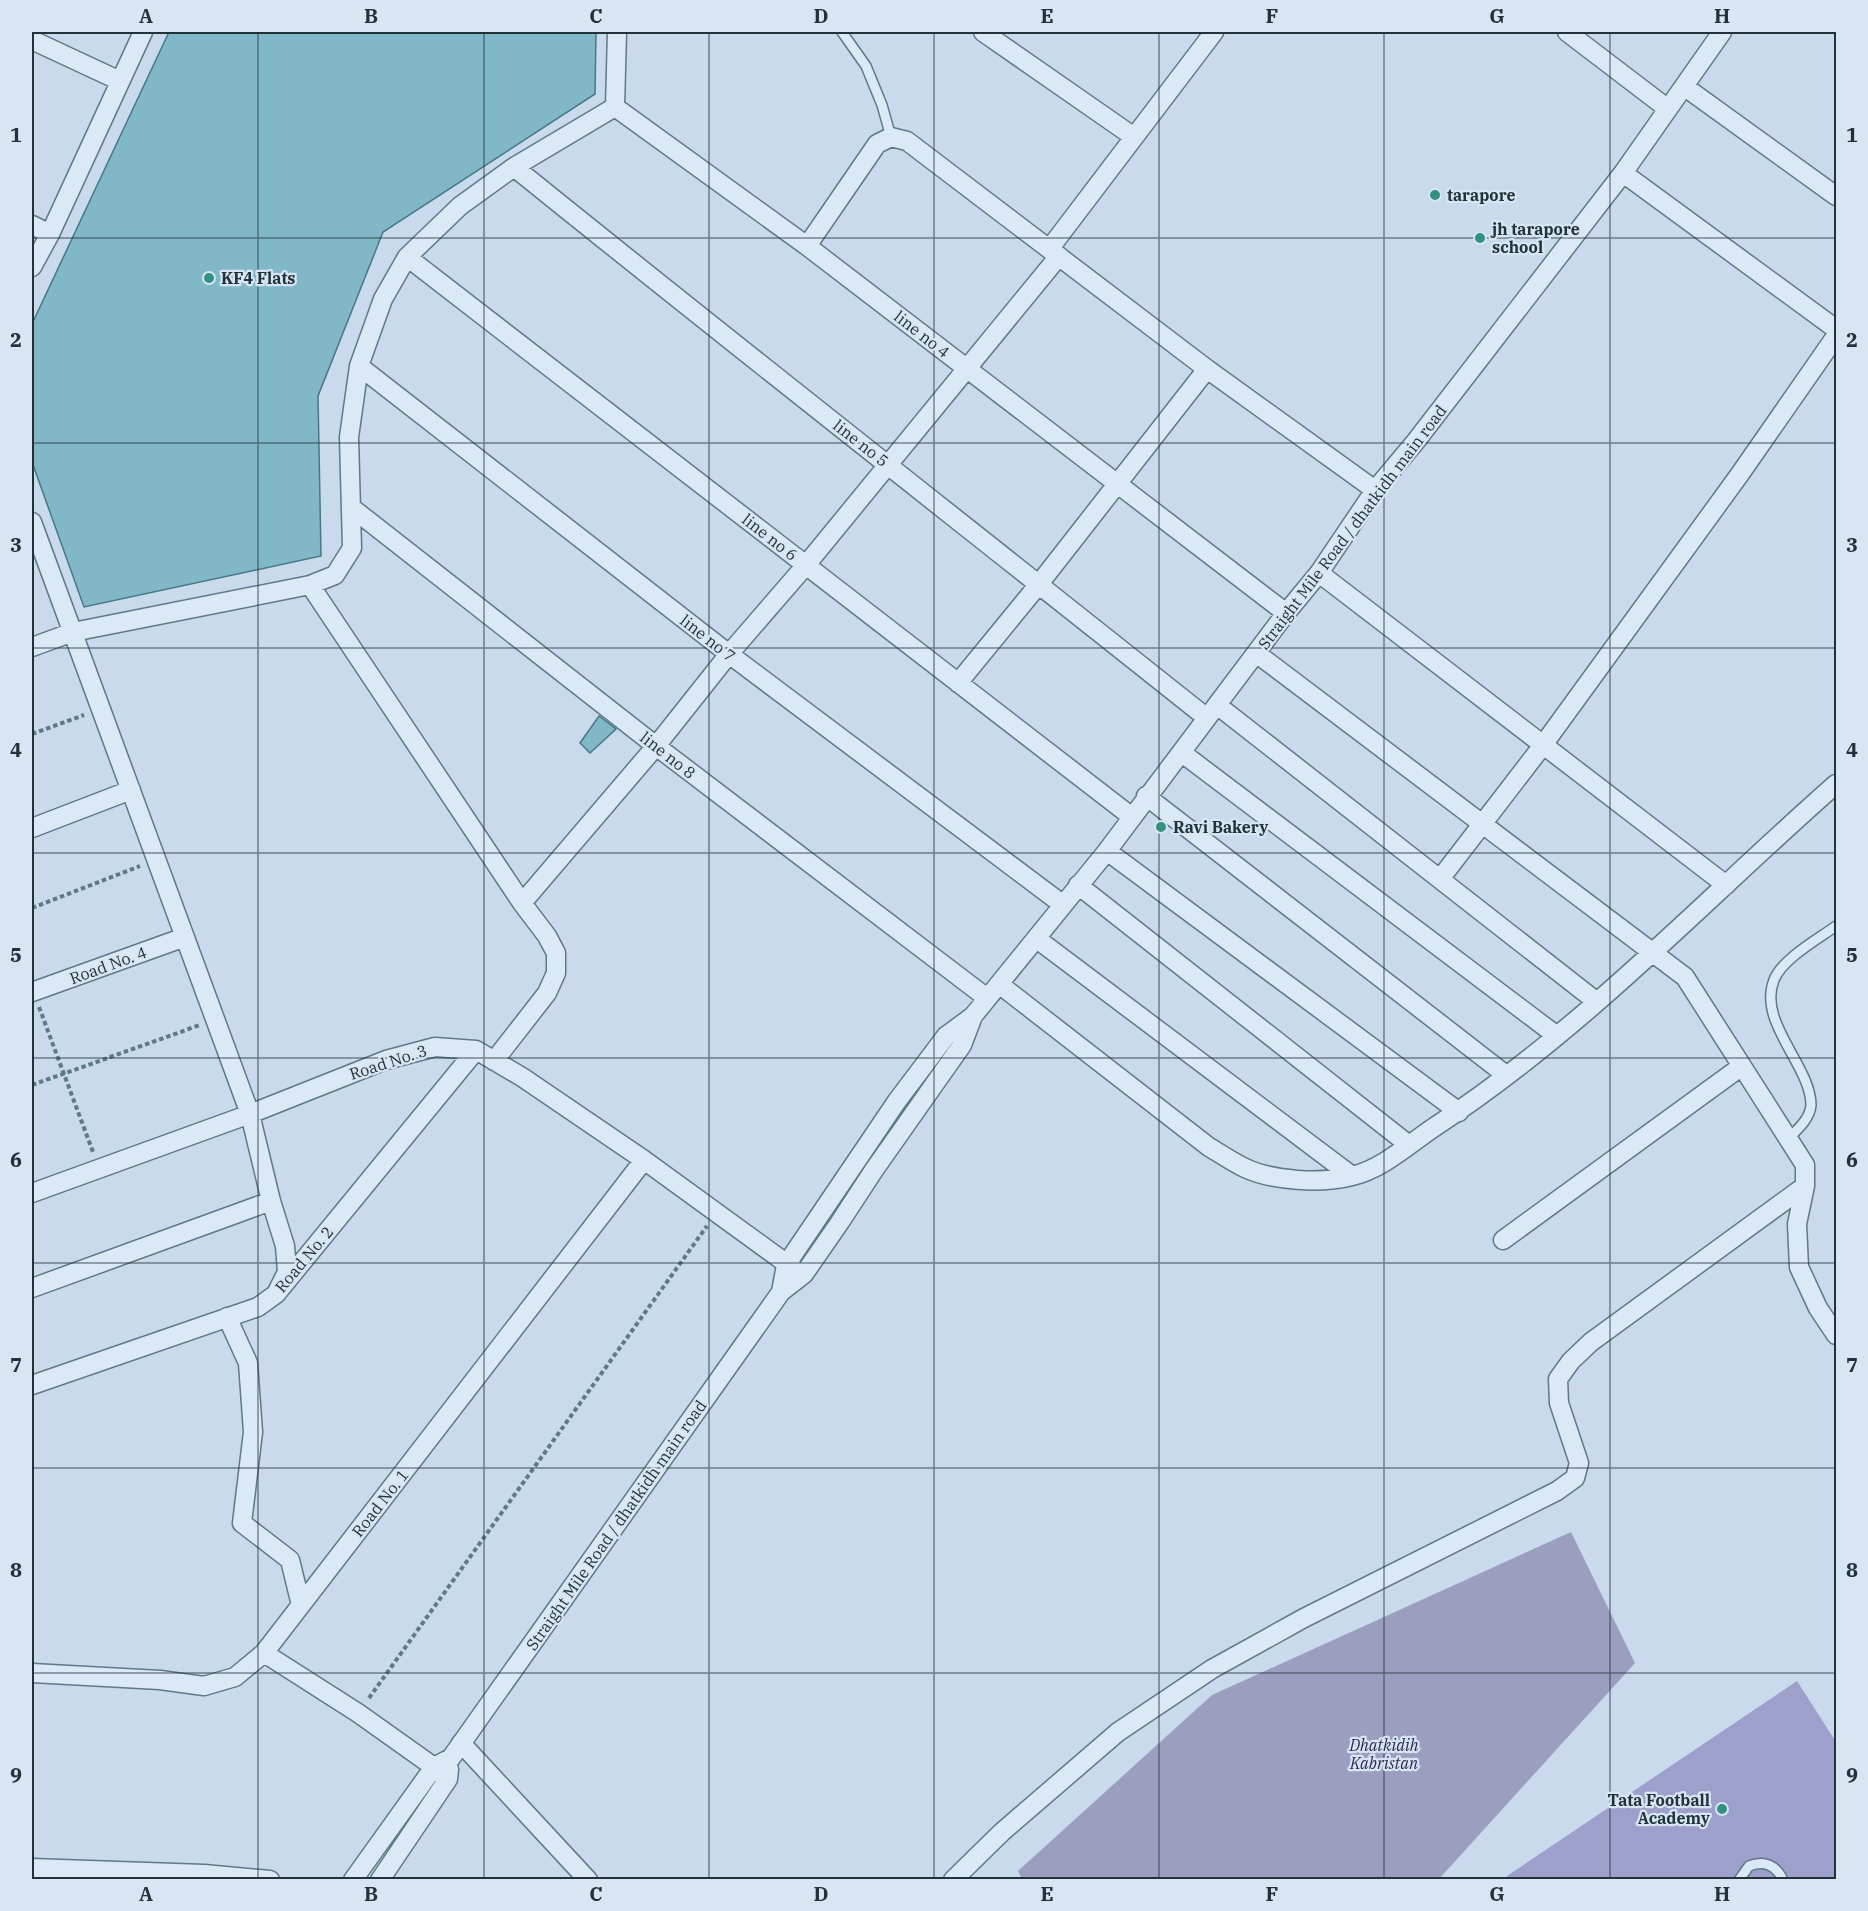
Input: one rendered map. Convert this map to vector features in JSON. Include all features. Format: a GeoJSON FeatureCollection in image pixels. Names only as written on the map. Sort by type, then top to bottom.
{"type":"FeatureCollection","features":[{"type":"Feature","properties":{"kind":"street"},"geometry":{"type":"LineString","coordinates":[[32,267],[50,234],[143,32]]}},
{"type":"Feature","properties":{"kind":"street"},"geometry":{"type":"LineString","coordinates":[[32,647],[74,632],[310,585],[335,575],[352,548],[349,437],[359,366],[383,299],[407,256],[460,206],[514,167],[615,107],[617,32]]}},
{"type":"Feature","properties":{"kind":"street"},"geometry":{"type":"LineString","coordinates":[[983,32],[1134,137]]}},
{"type":"Feature","properties":{"kind":"street"},"geometry":{"type":"LineString","coordinates":[[522,903],[656,746],[729,654],[806,565],[967,369],[1055,252],[1134,137],[1214,32]]}},
{"type":"Feature","properties":{"kind":"street"},"geometry":{"type":"LineString","coordinates":[[1567,32],[1668,109]]}},
{"type":"Feature","properties":{"kind":"street","name":"Straight Mile Road / dhatkidh main road"},"geometry":{"type":"LineString","coordinates":[[781,1292],[786,1265],[897,1101],[946,1036],[973,1016],[1037,939],[1146,796],[1182,753],[1286,613],[1319,573],[1375,490],[1423,432],[1623,173],[1686,87],[1722,32]]}},
{"type":"Feature","properties":{"kind":"street"},"geometry":{"type":"LineString","coordinates":[[32,40],[120,81]]}},
{"type":"Feature","properties":{"kind":"street"},"geometry":{"type":"LineString","coordinates":[[1686,87],[1836,196]]}},
{"type":"Feature","properties":{"kind":"street","name":"line no 4"},"geometry":{"type":"LineString","coordinates":[[615,107],[807,246],[1286,613]]}},
{"type":"Feature","properties":{"kind":"street"},"geometry":{"type":"LineString","coordinates":[[807,246],[878,144],[891,136],[907,141],[1207,369],[1375,490]]}},
{"type":"Feature","properties":{"kind":"street","name":"line no 5"},"geometry":{"type":"LineString","coordinates":[[514,167],[703,320],[1039,584],[1440,879],[1597,1002]]}},
{"type":"Feature","properties":{"kind":"street"},"geometry":{"type":"LineString","coordinates":[[1623,173],[1836,329]]}},
{"type":"Feature","properties":{"kind":"street"},"geometry":{"type":"LineString","coordinates":[[32,225],[50,234]]}},
{"type":"Feature","properties":{"kind":"street","name":"line no 6"},"geometry":{"type":"LineString","coordinates":[[407,256],[1132,817]]}},
{"type":"Feature","properties":{"kind":"street"},"geometry":{"type":"LineString","coordinates":[[1440,879],[1543,745],[1740,474],[1836,336]]}},
{"type":"Feature","properties":{"kind":"street","name":"line no 7"},"geometry":{"type":"LineString","coordinates":[[359,366],[729,654],[1062,904]]}},
{"type":"Feature","properties":{"kind":"street"},"geometry":{"type":"LineString","coordinates":[[958,683],[1039,584],[1207,369]]}},
{"type":"Feature","properties":{"kind":"street","name":"line no 8"},"geometry":{"type":"LineString","coordinates":[[352,508],[656,746],[987,998]]}},
{"type":"Feature","properties":{"kind":"street"},"geometry":{"type":"LineString","coordinates":[[32,522],[250,1114],[271,1201],[285,1246],[286,1272],[276,1294]]}},
{"type":"Feature","properties":{"kind":"street"},"geometry":{"type":"LineString","coordinates":[[1319,573],[1726,885]]}},
{"type":"Feature","properties":{"kind":"street"},"geometry":{"type":"LineString","coordinates":[[310,585],[522,903],[547,936],[556,953],[556,973],[547,993],[494,1061]]}},
{"type":"Feature","properties":{"kind":"street"},"geometry":{"type":"LineString","coordinates":[[1256,653],[1685,977],[1805,1165],[1805,1186],[1797,1224],[1799,1268],[1818,1308],[1836,1335]]}},
{"type":"Feature","properties":{"kind":"street"},"geometry":{"type":"LineString","coordinates":[[1182,753],[1557,1036]]}},
{"type":"Feature","properties":{"kind":"street"},"geometry":{"type":"LineString","coordinates":[[999,984],[1209,1147],[1246,1168],[1285,1179],[1352,1176],[1383,1163],[1459,1112],[1557,1036],[1836,784]]}},
{"type":"Feature","properties":{"kind":"street"},"geometry":{"type":"LineString","coordinates":[[32,828],[131,790]]}},
{"type":"Feature","properties":{"kind":"street"},"geometry":{"type":"LineString","coordinates":[[1146,796],[1506,1075]]}},
{"type":"Feature","properties":{"kind":"street"},"geometry":{"type":"LineString","coordinates":[[1107,850],[1459,1112]]}},
{"type":"Feature","properties":{"kind":"street"},"geometry":{"type":"LineString","coordinates":[[1078,885],[1409,1145]]}},
{"type":"Feature","properties":{"kind":"street","name":"Road No. 4"},"geometry":{"type":"LineString","coordinates":[[32,992],[185,937]]}},
{"type":"Feature","properties":{"kind":"street"},"geometry":{"type":"LineString","coordinates":[[1037,939],[1352,1176]]}},
{"type":"Feature","properties":{"kind":"street","name":"Straight Mile Road / dhatkidh main road"},"geometry":{"type":"LineString","coordinates":[[380,1880],[456,1751],[781,1292],[804,1274],[962,1045],[973,1016]]}},
{"type":"Feature","properties":{"kind":"street","name":"Road No. 3"},"geometry":{"type":"LineString","coordinates":[[32,1193],[250,1114],[386,1059],[435,1047],[476,1050],[522,1077],[644,1160],[786,1265],[804,1274]]}},
{"type":"Feature","properties":{"kind":"street","name":"Road No. 2"},"geometry":{"type":"LineString","coordinates":[[32,1385],[258,1307],[276,1294],[476,1050]]}},
{"type":"Feature","properties":{"kind":"street"},"geometry":{"type":"LineString","coordinates":[[1503,1240],[1742,1066]]}},
{"type":"Feature","properties":{"kind":"street","name":"Road No. 1"},"geometry":{"type":"LineString","coordinates":[[32,1673],[160,1680],[204,1686],[235,1677],[264,1653],[644,1160]]}},
{"type":"Feature","properties":{"kind":"street"},"geometry":{"type":"LineString","coordinates":[[952,1880],[1002,1832],[1118,1732],[1212,1669],[1304,1618],[1557,1491],[1575,1478],[1579,1463],[1559,1403],[1558,1379],[1571,1361],[1591,1342],[1805,1186]]}},
{"type":"Feature","properties":{"kind":"street"},"geometry":{"type":"LineString","coordinates":[[32,1288],[271,1201]]}},
{"type":"Feature","properties":{"kind":"street"},"geometry":{"type":"LineString","coordinates":[[227,1317],[248,1363],[253,1431],[242,1523],[290,1560],[301,1605]]}},
{"type":"Feature","properties":{"kind":"street"},"geometry":{"type":"LineString","coordinates":[[264,1653],[357,1713],[441,1773]]}},
{"type":"Feature","properties":{"kind":"street"},"geometry":{"type":"LineString","coordinates":[[456,1751],[588,1880]]}},
{"type":"Feature","properties":{"kind":"street","name":"Straight Mile Road / dhatkidh main road"},"geometry":{"type":"LineString","coordinates":[[353,1880],[441,1773]]}},
{"type":"Feature","properties":{"kind":"street"},"geometry":{"type":"LineString","coordinates":[[32,1868],[204,1874],[270,1880]]}},
{"type":"Feature","properties":{"kind":"lane"},"geometry":{"type":"LineString","coordinates":[[842,32],[866,66],[882,105],[891,136]]}},
{"type":"Feature","properties":{"kind":"lane"},"geometry":{"type":"LineString","coordinates":[[1788,1139],[1804,1122],[1811,1107],[1808,1089],[1775,1019],[1770,998],[1774,978],[1790,960],[1836,926]]}},
{"type":"Feature","properties":{"kind":"lane"},"geometry":{"type":"LineString","coordinates":[[1738,1880],[1743,1872],[1756,1863],[1772,1866],[1779,1871],[1783,1880]]}},
{"type":"Feature","properties":{"kind":"path"},"geometry":{"type":"LineString","coordinates":[[32,734],[102,709]]}},
{"type":"Feature","properties":{"kind":"path"},"geometry":{"type":"LineString","coordinates":[[32,908],[157,859]]}},
{"type":"Feature","properties":{"kind":"path"},"geometry":{"type":"LineString","coordinates":[[32,992],[99,1169]]}},
{"type":"Feature","properties":{"kind":"path"},"geometry":{"type":"LineString","coordinates":[[32,1085],[215,1019]]}},
{"type":"Feature","properties":{"kind":"path"},"geometry":{"type":"LineString","coordinates":[[357,1713],[716,1213]]}},
{"type":"Feature","properties":{"kind":"shaded area","name":"Tata Football Academy"},"geometry":{"type":"Polygon","coordinates":[[[1797,1681],[1836,1742],[1836,1877],[1833,1879],[1510,1880],[1507,1876],[1797,1681]]]}},
{"type":"Feature","properties":{"kind":"green space","name":"Dhatkidih Kabristan"},"geometry":{"type":"Polygon","coordinates":[[[1571,1532],[1635,1663],[1439,1879],[1022,1879],[1018,1871],[1212,1695],[1571,1532]]]}},
{"type":"Feature","properties":{"kind":"building","name":"KF4 Flats"},"geometry":{"type":"Polygon","coordinates":[[[169,32],[596,32],[595,94],[383,232],[318,396],[321,556],[84,607],[32,462],[32,324],[169,32]]]}},
{"type":"Feature","properties":{"kind":"building"},"geometry":{"type":"Polygon","coordinates":[[[599,716],[616,729],[590,753],[580,743],[599,716]]]}},
{"type":"Feature","properties":{"kind":"place","name":"tarapore"},"geometry":{"type":"Point","coordinates":[1435,195]}},
{"type":"Feature","properties":{"kind":"place","name":"jh tarapore school"},"geometry":{"type":"Point","coordinates":[1480,238]}},
{"type":"Feature","properties":{"kind":"place","name":"KF4 Flats"},"geometry":{"type":"Point","coordinates":[209,278]}},
{"type":"Feature","properties":{"kind":"place","name":"Ravi Bakery"},"geometry":{"type":"Point","coordinates":[1161,827]}},
{"type":"Feature","properties":{"kind":"place","name":"Tata Football Academy"},"geometry":{"type":"Point","coordinates":[1722,1809]}}]}
